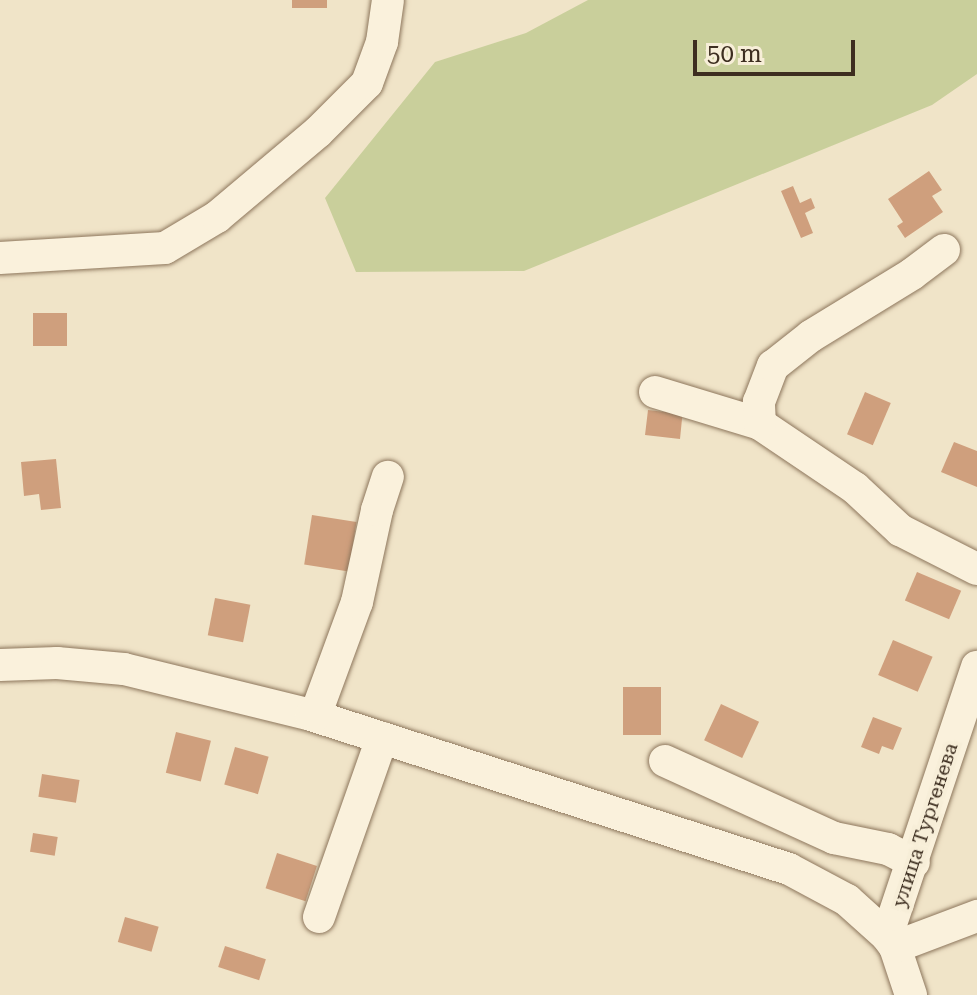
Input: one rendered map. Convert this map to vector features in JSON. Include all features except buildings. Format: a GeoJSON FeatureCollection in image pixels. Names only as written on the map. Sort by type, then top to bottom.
{"type":"FeatureCollection","features":[{"type":"Feature","properties":{"kind":"street"},"geometry":{"type":"LineString","coordinates":[[0,258],[165,248],[217,217],[318,132],[367,83],[382,42],[388,0]]}},
{"type":"Feature","properties":{"kind":"street"},"geometry":{"type":"LineString","coordinates":[[760,424],[759,402],[773,366],[811,336],[912,274],[944,250]]}},
{"type":"Feature","properties":{"kind":"street"},"geometry":{"type":"LineString","coordinates":[[655,392],[760,424],[855,488],[900,530],[977,569]]}},
{"type":"Feature","properties":{"kind":"street"},"geometry":{"type":"LineString","coordinates":[[315,716],[357,602],[377,510],[388,477]]}},
{"type":"Feature","properties":{"kind":"street"},"geometry":{"type":"LineString","coordinates":[[0,665],[57,663],[124,669],[315,716],[789,869],[847,900],[891,942],[911,995]]}},
{"type":"Feature","properties":{"kind":"street","name":"улица Тургенева"},"geometry":{"type":"LineString","coordinates":[[891,942],[977,667]]}},
{"type":"Feature","properties":{"kind":"street"},"geometry":{"type":"LineString","coordinates":[[319,917],[382,738]]}},
{"type":"Feature","properties":{"kind":"street"},"geometry":{"type":"LineString","coordinates":[[665,761],[834,838],[888,849],[914,862]]}},
{"type":"Feature","properties":{"kind":"street"},"geometry":{"type":"LineString","coordinates":[[891,942],[977,916]]}},
{"type":"Feature","properties":{"kind":"green space"},"geometry":{"type":"Polygon","coordinates":[[[588,0],[977,0],[977,74],[932,105],[524,271],[356,272],[325,198],[435,62],[526,33],[588,0]]]}}]}
